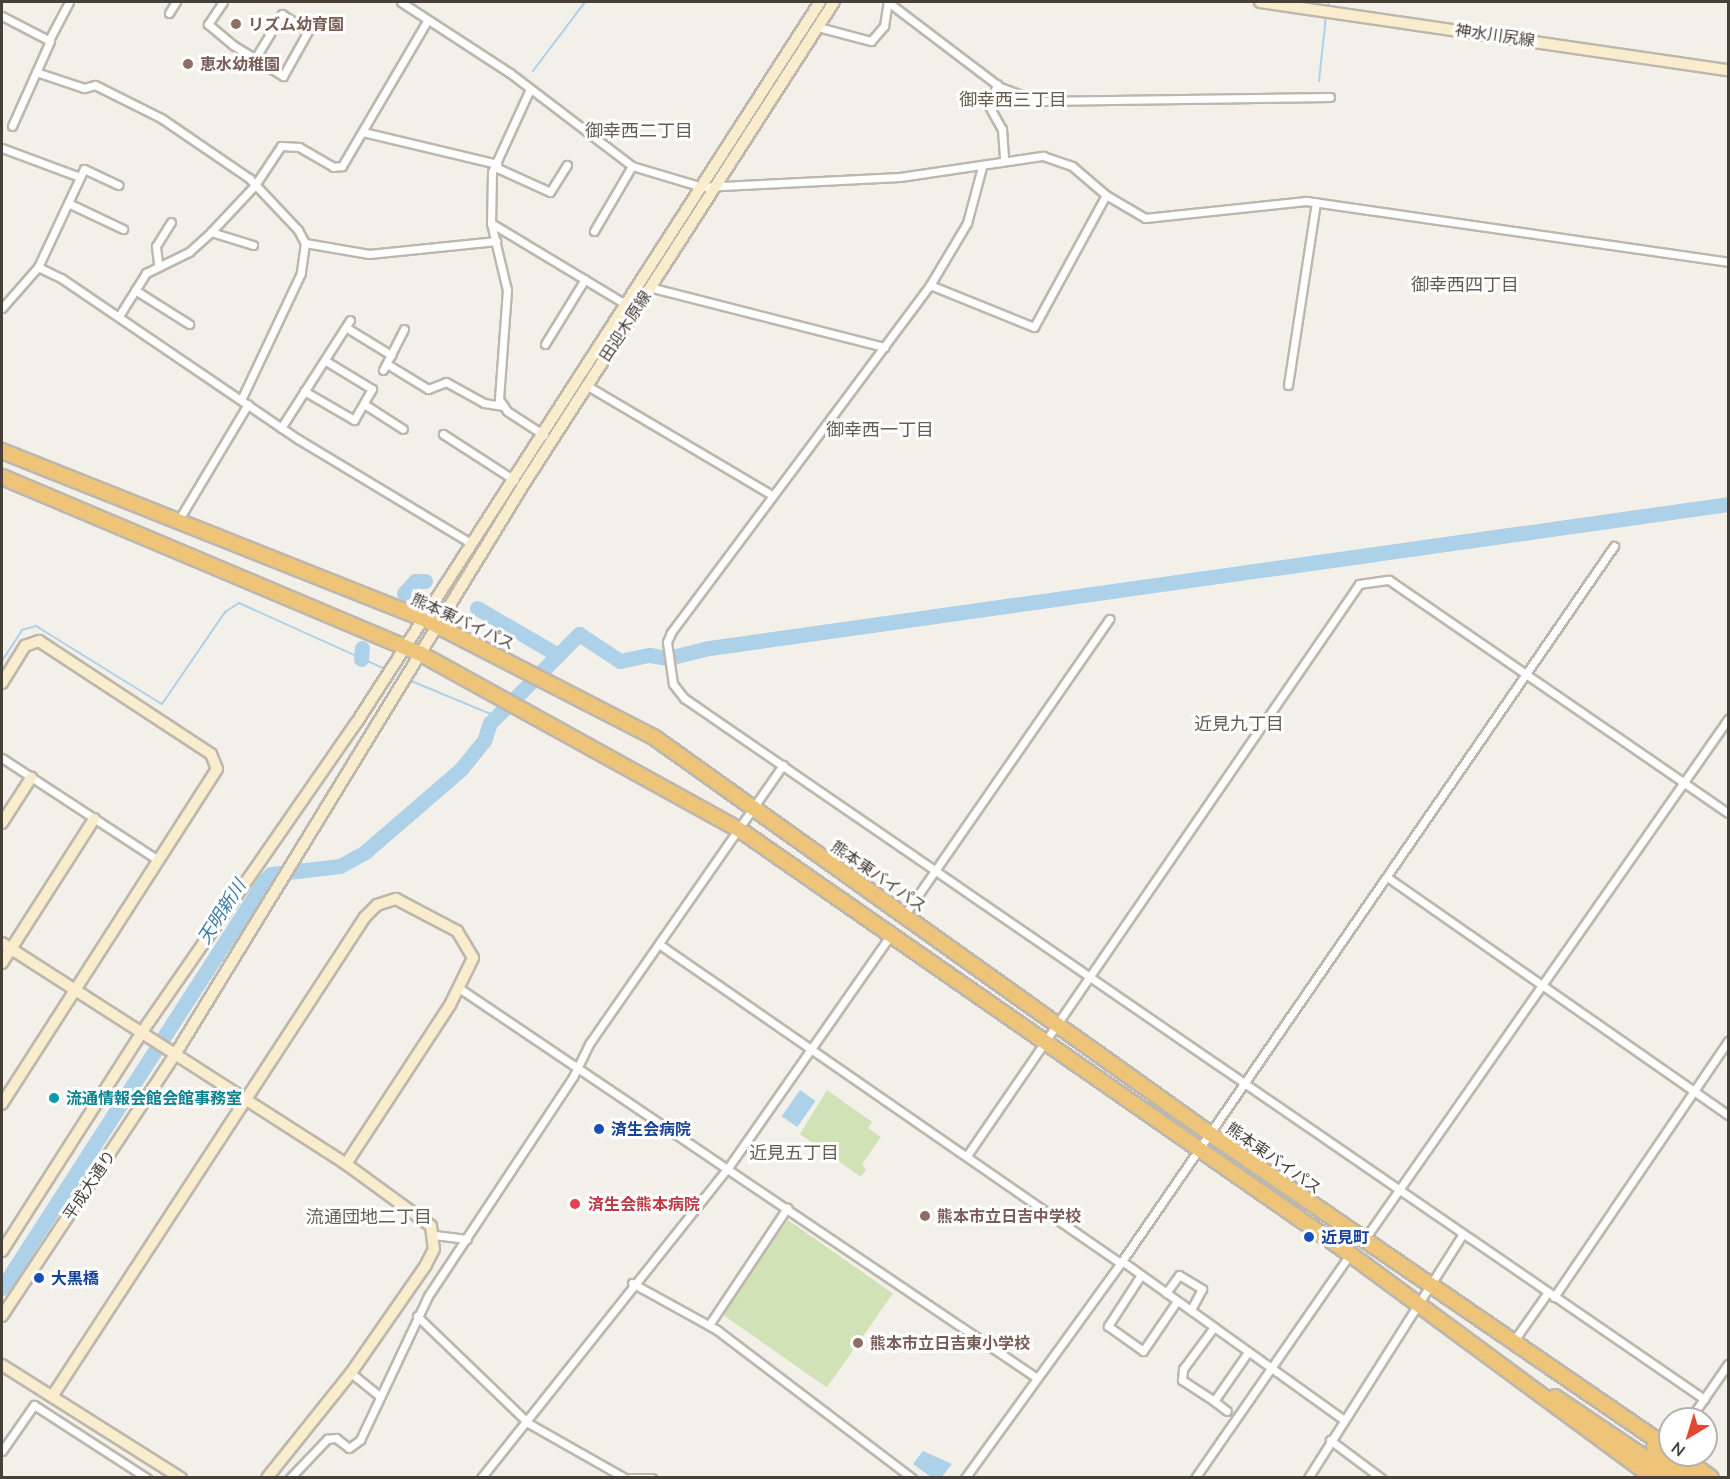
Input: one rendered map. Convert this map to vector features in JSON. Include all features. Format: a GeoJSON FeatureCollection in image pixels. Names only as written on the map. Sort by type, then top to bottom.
{"type":"FeatureCollection","features":[{"type":"Feature","properties":{"kind":"highway","name":"熊本東バイパス"},"geometry":{"type":"LineString","coordinates":[[2,451],[420,617],[510,660],[655,738],[905,914],[1209,1133],[1451,1300],[1515,1339],[1658,1458]]}},
{"type":"Feature","properties":{"kind":"highway","name":"熊本東バイパス"},"geometry":{"type":"LineString","coordinates":[[2,477],[421,654],[496,692],[636,769],[740,830],[1047,1040],[1514,1373],[1658,1459]]}},
{"type":"Feature","properties":{"kind":"highway"},"geometry":{"type":"LineString","coordinates":[[1451,1300],[1658,1458]]}},
{"type":"Feature","properties":{"kind":"highway"},"geometry":{"type":"LineString","coordinates":[[1674,1467],[1694,1477]]}},
{"type":"Feature","properties":{"kind":"highway","name":"熊本東バイパス"},"geometry":{"type":"LineString","coordinates":[[1679,1467],[1711,1478]]}},
{"type":"Feature","properties":{"kind":"street"},"geometry":{"type":"LineString","coordinates":[[12,126],[49,39],[69,2]]}},
{"type":"Feature","properties":{"kind":"street"},"geometry":{"type":"LineString","coordinates":[[170,13],[176,2]]}},
{"type":"Feature","properties":{"kind":"street"},"geometry":{"type":"LineString","coordinates":[[223,2],[208,24],[283,76],[308,31],[282,14],[256,57]]}},
{"type":"Feature","properties":{"kind":"street"},"geometry":{"type":"LineString","coordinates":[[401,2],[530,89],[632,166],[702,187],[982,167],[1004,161],[1043,156],[1063,162],[1106,195],[1145,218],[1167,219],[1316,202],[1728,262]]}},
{"type":"Feature","properties":{"kind":"street","name":"田迎木原線"},"geometry":{"type":"LineString","coordinates":[[645,286],[702,187],[820,2]]}},
{"type":"Feature","properties":{"kind":"street","name":"田迎木原線"},"geometry":{"type":"LineString","coordinates":[[299,850],[371,730],[421,654],[547,437],[834,2]]}},
{"type":"Feature","properties":{"kind":"street"},"geometry":{"type":"LineString","coordinates":[[818,27],[871,40],[884,26],[888,2],[997,84],[1038,101],[1330,98]]}},
{"type":"Feature","properties":{"kind":"street","name":"神水川尻線"},"geometry":{"type":"LineString","coordinates":[[1260,2],[1728,70]]}},
{"type":"Feature","properties":{"kind":"street"},"geometry":{"type":"LineString","coordinates":[[2,16],[49,39]]}},
{"type":"Feature","properties":{"kind":"street"},"geometry":{"type":"LineString","coordinates":[[119,316],[135,290],[158,263],[189,252],[211,232],[255,185],[281,146],[299,147],[342,166],[427,21]]}},
{"type":"Feature","properties":{"kind":"street"},"geometry":{"type":"LineString","coordinates":[[36,72],[84,88],[95,85],[161,118],[255,185],[305,243],[369,254],[496,241]]}},
{"type":"Feature","properties":{"kind":"street"},"geometry":{"type":"LineString","coordinates":[[997,84],[989,100],[1004,138],[1004,161]]}},
{"type":"Feature","properties":{"kind":"street"},"geometry":{"type":"LineString","coordinates":[[504,406],[498,358],[507,290],[491,223],[496,165],[530,89]]}},
{"type":"Feature","properties":{"kind":"street"},"geometry":{"type":"LineString","coordinates":[[363,132],[496,165],[550,192],[567,165]]}},
{"type":"Feature","properties":{"kind":"street"},"geometry":{"type":"LineString","coordinates":[[2,148],[80,177]]}},
{"type":"Feature","properties":{"kind":"street"},"geometry":{"type":"LineString","coordinates":[[594,231],[632,166]]}},
{"type":"Feature","properties":{"kind":"street"},"geometry":{"type":"LineString","coordinates":[[982,167],[968,204],[967,223],[930,285],[772,495],[666,642],[673,684],[684,698],[1704,1399]]}},
{"type":"Feature","properties":{"kind":"street"},"geometry":{"type":"LineString","coordinates":[[2,308],[38,267],[84,169],[119,185]]}},
{"type":"Feature","properties":{"kind":"street"},"geometry":{"type":"LineString","coordinates":[[930,285],[1034,327],[1106,195]]}},
{"type":"Feature","properties":{"kind":"street"},"geometry":{"type":"LineString","coordinates":[[1288,385],[1316,202]]}},
{"type":"Feature","properties":{"kind":"street"},"geometry":{"type":"LineString","coordinates":[[68,203],[123,228]]}},
{"type":"Feature","properties":{"kind":"street"},"geometry":{"type":"LineString","coordinates":[[158,263],[156,246],[171,222]]}},
{"type":"Feature","properties":{"kind":"street"},"geometry":{"type":"LineString","coordinates":[[491,223],[631,307]]}},
{"type":"Feature","properties":{"kind":"street"},"geometry":{"type":"LineString","coordinates":[[211,232],[253,245]]}},
{"type":"Feature","properties":{"kind":"street"},"geometry":{"type":"LineString","coordinates":[[178,521],[245,402],[301,273],[305,243]]}},
{"type":"Feature","properties":{"kind":"street"},"geometry":{"type":"LineString","coordinates":[[38,267],[119,316],[281,428],[417,516],[469,542]]}},
{"type":"Feature","properties":{"kind":"street"},"geometry":{"type":"LineString","coordinates":[[545,344],[585,279]]}},
{"type":"Feature","properties":{"kind":"street"},"geometry":{"type":"LineString","coordinates":[[645,286],[884,347]]}},
{"type":"Feature","properties":{"kind":"street"},"geometry":{"type":"LineString","coordinates":[[135,290],[189,324]]}},
{"type":"Feature","properties":{"kind":"street"},"geometry":{"type":"LineString","coordinates":[[281,428],[303,391],[326,361],[350,320]]}},
{"type":"Feature","properties":{"kind":"street"},"geometry":{"type":"LineString","coordinates":[[347,328],[391,355]]}},
{"type":"Feature","properties":{"kind":"street"},"geometry":{"type":"LineString","coordinates":[[404,329],[385,367],[428,389],[446,382],[484,403],[504,406],[547,437]]}},
{"type":"Feature","properties":{"kind":"street"},"geometry":{"type":"LineString","coordinates":[[303,391],[354,420],[372,389],[326,361]]}},
{"type":"Feature","properties":{"kind":"street"},"geometry":{"type":"LineString","coordinates":[[582,383],[772,495]]}},
{"type":"Feature","properties":{"kind":"street"},"geometry":{"type":"LineString","coordinates":[[364,404],[403,429]]}},
{"type":"Feature","properties":{"kind":"street"},"geometry":{"type":"LineString","coordinates":[[443,434],[514,480]]}},
{"type":"Feature","properties":{"kind":"street","name":"田迎木原線"},"geometry":{"type":"LineString","coordinates":[[145,1033],[357,722],[420,617],[469,542],[547,437]]}},
{"type":"Feature","properties":{"kind":"street"},"geometry":{"type":"LineString","coordinates":[[965,1478],[1121,1262],[1528,675],[1614,546]]}},
{"type":"Feature","properties":{"kind":"street"},"geometry":{"type":"LineString","coordinates":[[968,1154],[1091,978],[1359,584],[1389,580],[1728,813]]}},
{"type":"Feature","properties":{"kind":"street"},"geometry":{"type":"LineString","coordinates":[[905,914],[1109,619]]}},
{"type":"Feature","properties":{"kind":"street"},"geometry":{"type":"LineString","coordinates":[[2,683],[25,646],[39,641],[211,754],[217,769],[2,1104]]}},
{"type":"Feature","properties":{"kind":"street"},"geometry":{"type":"LineString","coordinates":[[1364,1241],[1728,718]]}},
{"type":"Feature","properties":{"kind":"street"},"geometry":{"type":"LineString","coordinates":[[2,758],[158,860]]}},
{"type":"Feature","properties":{"kind":"street"},"geometry":{"type":"LineString","coordinates":[[290,1478],[327,1439],[355,1447],[417,1316],[578,1064],[783,765]]}},
{"type":"Feature","properties":{"kind":"street"},"geometry":{"type":"LineString","coordinates":[[2,823],[31,778]]}},
{"type":"Feature","properties":{"kind":"street"},"geometry":{"type":"LineString","coordinates":[[2,963],[6,946],[94,819]]}},
{"type":"Feature","properties":{"kind":"street","name":"平成大通り"},"geometry":{"type":"LineString","coordinates":[[2,1316],[176,1053],[299,850]]}},
{"type":"Feature","properties":{"kind":"street"},"geometry":{"type":"LineString","coordinates":[[1387,877],[1728,1115]]}},
{"type":"Feature","properties":{"kind":"street"},"geometry":{"type":"LineString","coordinates":[[53,1395],[377,905],[396,899],[414,904],[457,932],[473,958],[459,988],[346,1164]]}},
{"type":"Feature","properties":{"kind":"street"},"geometry":{"type":"LineString","coordinates":[[481,1478],[528,1423],[632,1283],[729,1168],[892,933]]}},
{"type":"Feature","properties":{"kind":"street"},"geometry":{"type":"LineString","coordinates":[[659,944],[968,1154],[1343,1419]]}},
{"type":"Feature","properties":{"kind":"street"},"geometry":{"type":"LineString","coordinates":[[6,946],[166,1046],[246,1101],[346,1164],[418,1213],[434,1235],[467,1239]]}},
{"type":"Feature","properties":{"kind":"street"},"geometry":{"type":"LineString","coordinates":[[459,988],[578,1064],[1037,1378]]}},
{"type":"Feature","properties":{"kind":"street"},"geometry":{"type":"LineString","coordinates":[[2,1251],[145,1033]]}},
{"type":"Feature","properties":{"kind":"street"},"geometry":{"type":"LineString","coordinates":[[1515,1339],[1551,1295],[1728,1041]]}},
{"type":"Feature","properties":{"kind":"street"},"geometry":{"type":"LineString","coordinates":[[709,1325],[787,1208]]}},
{"type":"Feature","properties":{"kind":"street"},"geometry":{"type":"LineString","coordinates":[[1312,1476],[1330,1440],[1416,1302],[1463,1234]]}},
{"type":"Feature","properties":{"kind":"street"},"geometry":{"type":"LineString","coordinates":[[267,1478],[351,1373],[426,1265],[434,1235]]}},
{"type":"Feature","properties":{"kind":"street"},"geometry":{"type":"LineString","coordinates":[[1195,1478],[1350,1254]]}},
{"type":"Feature","properties":{"kind":"street"},"geometry":{"type":"LineString","coordinates":[[1142,1275],[1108,1326],[1143,1351],[1177,1301]]}},
{"type":"Feature","properties":{"kind":"street"},"geometry":{"type":"LineString","coordinates":[[1166,1293],[1179,1275],[1202,1289],[1191,1310]]}},
{"type":"Feature","properties":{"kind":"street"},"geometry":{"type":"LineString","coordinates":[[632,1283],[709,1325],[912,1478]]}},
{"type":"Feature","properties":{"kind":"street"},"geometry":{"type":"LineString","coordinates":[[417,1316],[528,1423],[625,1478]]}},
{"type":"Feature","properties":{"kind":"street"},"geometry":{"type":"LineString","coordinates":[[1214,1327],[1183,1370],[1182,1380],[1227,1411]]}},
{"type":"Feature","properties":{"kind":"street"},"geometry":{"type":"LineString","coordinates":[[1214,1401],[1248,1352]]}},
{"type":"Feature","properties":{"kind":"street"},"geometry":{"type":"LineString","coordinates":[[1698,1407],[1728,1364]]}},
{"type":"Feature","properties":{"kind":"street"},"geometry":{"type":"LineString","coordinates":[[2,1365],[182,1478]]}},
{"type":"Feature","properties":{"kind":"street"},"geometry":{"type":"LineString","coordinates":[[351,1373],[378,1395]]}},
{"type":"Feature","properties":{"kind":"street"},"geometry":{"type":"LineString","coordinates":[[2,1451],[34,1405],[147,1478]]}},
{"type":"Feature","properties":{"kind":"street"},"geometry":{"type":"LineString","coordinates":[[1330,1440],[1381,1478]]}},
{"type":"Feature","properties":{"kind":"street"},"geometry":{"type":"LineString","coordinates":[[630,1478],[652,1478]]}},
{"type":"Feature","properties":{"kind":"green space"},"geometry":{"type":"Polygon","coordinates":[[[827,1090],[872,1122],[868,1128],[881,1137],[862,1164],[866,1170],[861,1177],[800,1134],[827,1090]]]}},
{"type":"Feature","properties":{"kind":"green space"},"geometry":{"type":"Polygon","coordinates":[[[788,1220],[893,1293],[827,1388],[722,1314],[788,1220]]]}},
{"type":"Feature","properties":{"kind":"water"},"geometry":{"type":"Polygon","coordinates":[[[800,1090],[816,1101],[797,1127],[782,1116],[800,1090]]]}},
{"type":"Feature","properties":{"kind":"water"},"geometry":{"type":"Polygon","coordinates":[[[923,1451],[952,1464],[942,1477],[931,1477],[913,1464],[923,1451]]]}},
{"type":"Feature","properties":{"kind":"waterway"},"geometry":{"type":"LineString","coordinates":[[533,71],[585,2]]}},
{"type":"Feature","properties":{"kind":"waterway"},"geometry":{"type":"LineString","coordinates":[[1327,10],[1329,2]]}},
{"type":"Feature","properties":{"kind":"waterway"},"geometry":{"type":"LineString","coordinates":[[1319,81],[1326,15]]}},
{"type":"Feature","properties":{"kind":"waterway"},"geometry":{"type":"LineString","coordinates":[[477,608],[558,655],[579,634],[620,661],[649,655],[668,658],[709,648],[1728,504]]}},
{"type":"Feature","properties":{"kind":"waterway"},"geometry":{"type":"LineString","coordinates":[[404,593],[415,581],[425,581]]}},
{"type":"Feature","properties":{"kind":"waterway"},"geometry":{"type":"LineString","coordinates":[[2,661],[22,630],[36,626],[162,704],[225,612],[239,603],[385,669]]}},
{"type":"Feature","properties":{"kind":"waterway"},"geometry":{"type":"LineString","coordinates":[[361,659],[362,648]]}},
{"type":"Feature","properties":{"kind":"waterway","name":"天明新川"},"geometry":{"type":"LineString","coordinates":[[2,1288],[265,880],[271,874],[340,866],[365,852],[461,769],[484,741],[490,723],[558,655]]}},
{"type":"Feature","properties":{"kind":"waterway"},"geometry":{"type":"LineString","coordinates":[[409,680],[498,717]]}},
{"type":"Feature","properties":{"kind":"place","name":"リズム幼育園"},"geometry":{"type":"Point","coordinates":[236,24]}},
{"type":"Feature","properties":{"kind":"place","name":"恵水幼稚園"},"geometry":{"type":"Point","coordinates":[188,64]}},
{"type":"Feature","properties":{"kind":"place","name":"流通情報会館会館事務室"},"geometry":{"type":"Point","coordinates":[54,1098]}},
{"type":"Feature","properties":{"kind":"place","name":"済生会病院"},"geometry":{"type":"Point","coordinates":[599,1129]}},
{"type":"Feature","properties":{"kind":"place","name":"済生会熊本病院"},"geometry":{"type":"Point","coordinates":[575,1204]}},
{"type":"Feature","properties":{"kind":"place","name":"熊本市立日吉中学校"},"geometry":{"type":"Point","coordinates":[925,1216]}},
{"type":"Feature","properties":{"kind":"place","name":"近見町"},"geometry":{"type":"Point","coordinates":[1309,1237]}},
{"type":"Feature","properties":{"kind":"place","name":"大黒橋"},"geometry":{"type":"Point","coordinates":[39,1278]}},
{"type":"Feature","properties":{"kind":"place","name":"熊本市立日吉東小学校"},"geometry":{"type":"Point","coordinates":[858,1343]}},
{"type":"Feature","properties":{"kind":"district","name":"御幸西三丁目"},"geometry":{"type":"Point","coordinates":[1013,100]}},
{"type":"Feature","properties":{"kind":"district","name":"御幸西二丁目"},"geometry":{"type":"Point","coordinates":[639,131]}},
{"type":"Feature","properties":{"kind":"district","name":"御幸西四丁目"},"geometry":{"type":"Point","coordinates":[1465,285]}},
{"type":"Feature","properties":{"kind":"district","name":"御幸西一丁目"},"geometry":{"type":"Point","coordinates":[880,430]}},
{"type":"Feature","properties":{"kind":"district","name":"近見九丁目"},"geometry":{"type":"Point","coordinates":[1239,724]}},
{"type":"Feature","properties":{"kind":"district","name":"近見五丁目"},"geometry":{"type":"Point","coordinates":[794,1153]}},
{"type":"Feature","properties":{"kind":"district","name":"流通団地二丁目"},"geometry":{"type":"Point","coordinates":[369,1217]}}]}
